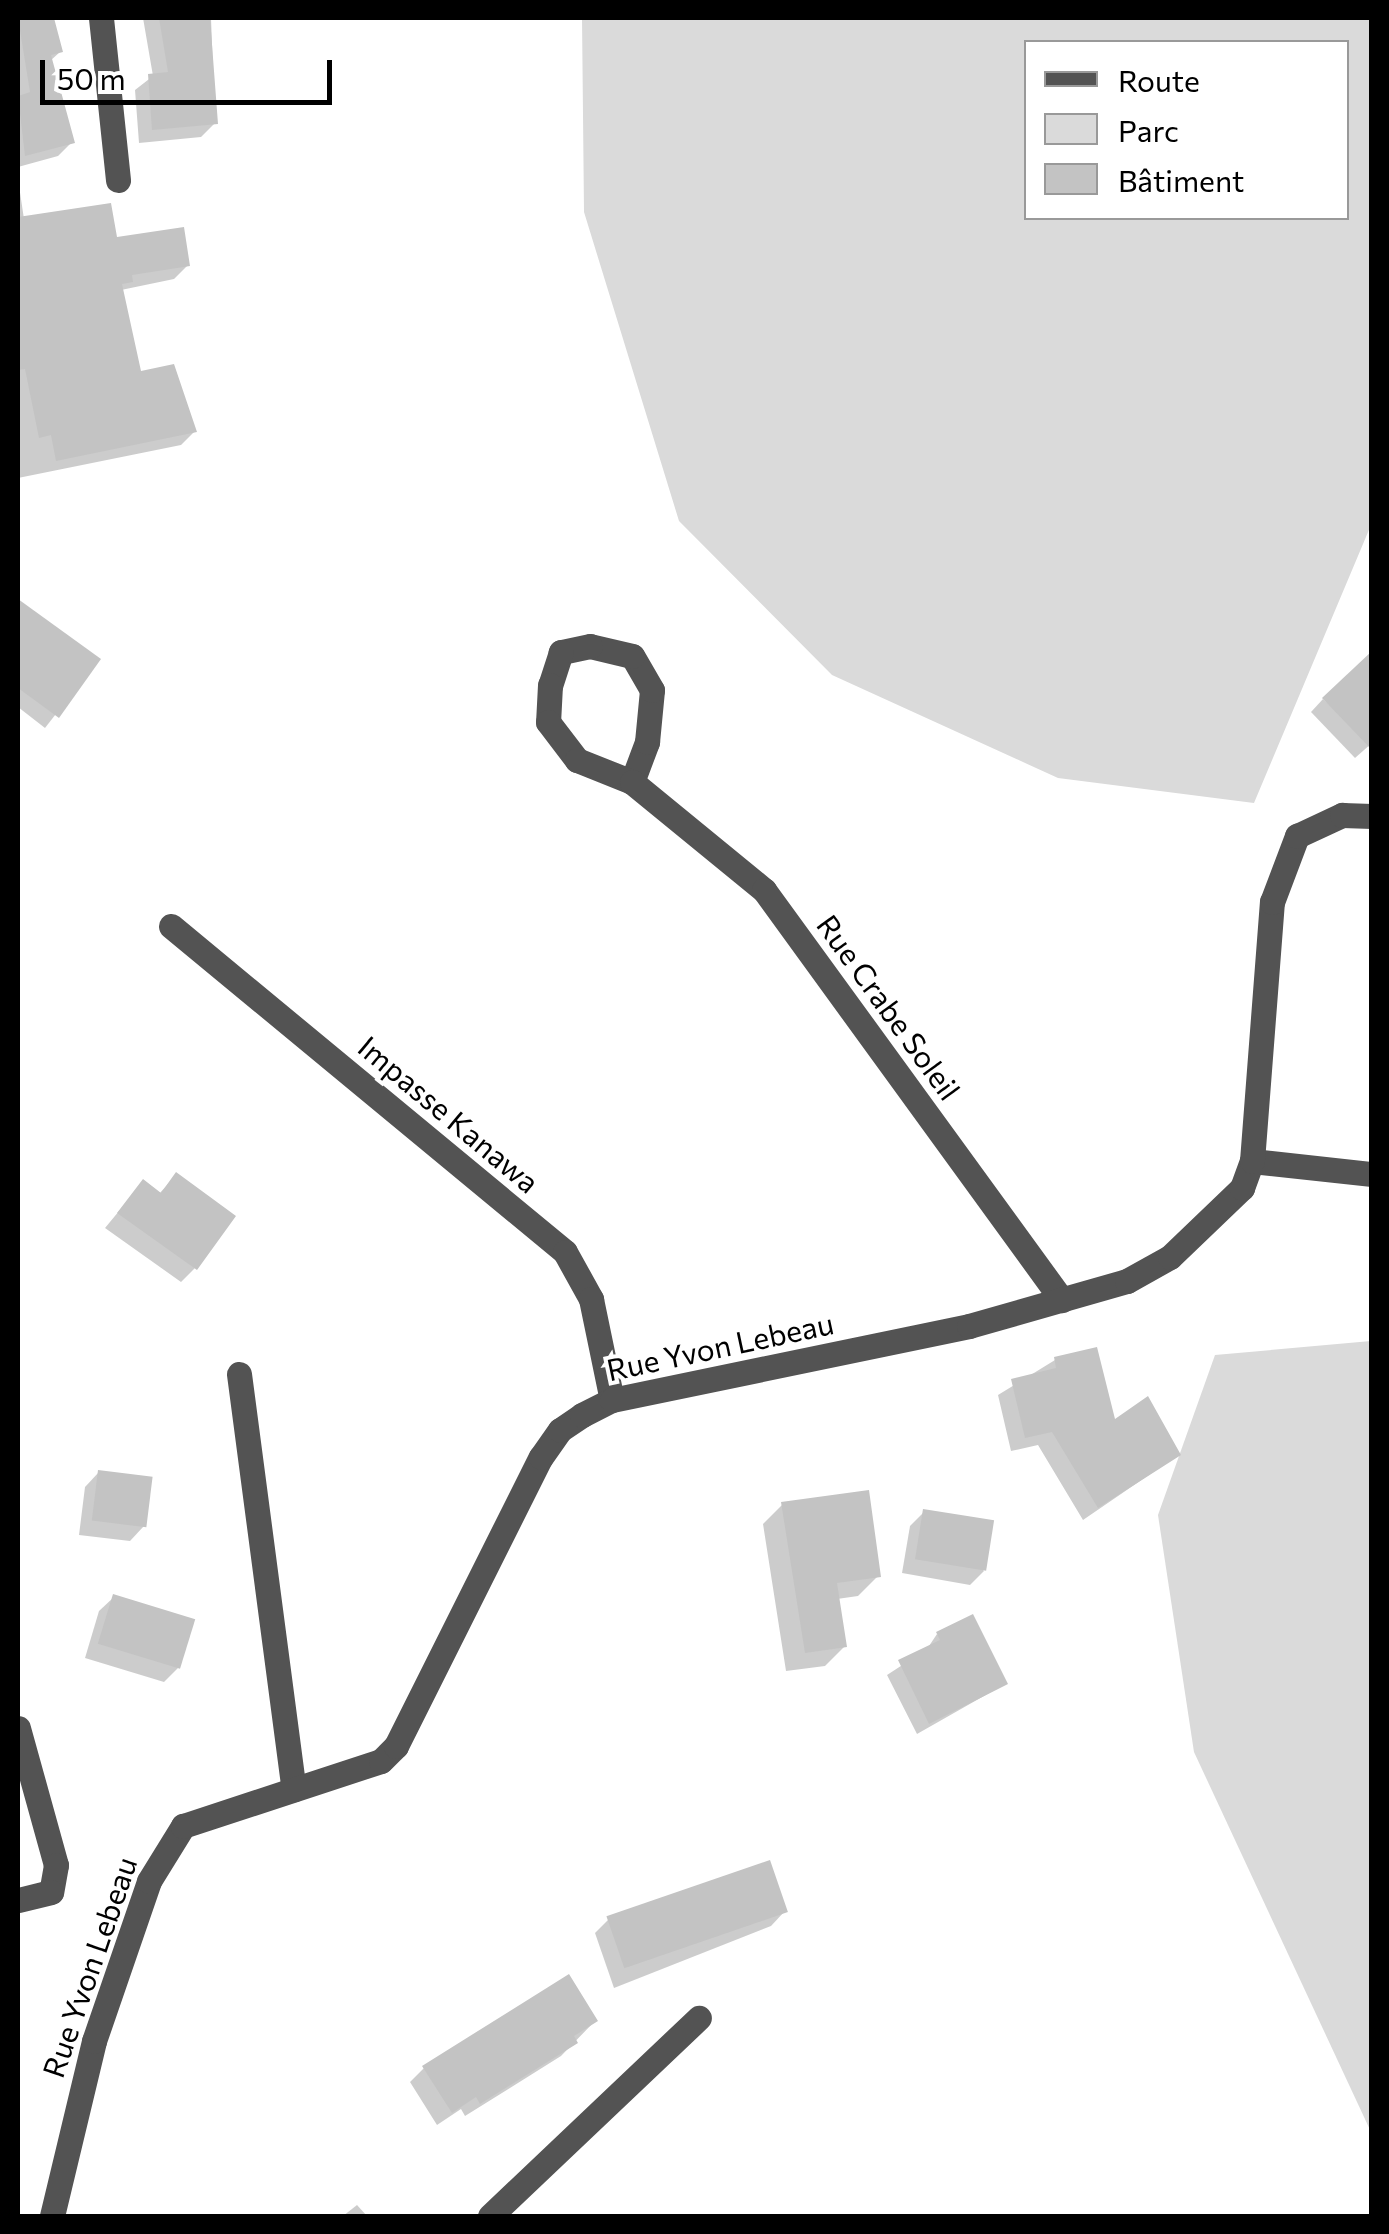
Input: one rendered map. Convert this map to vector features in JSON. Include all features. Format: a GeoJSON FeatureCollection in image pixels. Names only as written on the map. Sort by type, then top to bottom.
{"type":"FeatureCollection","features":[{"type":"Feature","properties":{"kind":"street"},"geometry":{"type":"LineString","coordinates":[[101,18],[118,180]]}},
{"type":"Feature","properties":{"kind":"street"},"geometry":{"type":"LineString","coordinates":[[590,646],[632,656],[652,690],[647,742],[632,782],[576,760],[548,722],[550,684],[561,652],[590,646]]}},
{"type":"Feature","properties":{"kind":"street","name":"Rue Crabe Soleil"},"geometry":{"type":"LineString","coordinates":[[632,782],[764,890],[1062,1300]]}},
{"type":"Feature","properties":{"kind":"street","name":"Rue Yvon Lebeau"},"geometry":{"type":"LineString","coordinates":[[52,2216],[94,2041],[162,1852],[183,1826],[358,1772],[396,1746],[540,1457],[560,1430],[612,1400],[969,1326],[1128,1281],[1170,1257],[1242,1188],[1252,1161],[1272,902],[1296,836],[1342,815],[1372,816]]}},
{"type":"Feature","properties":{"kind":"street","name":"Impasse Kanawa"},"geometry":{"type":"LineString","coordinates":[[171,926],[565,1252],[591,1299],[612,1400]]}},
{"type":"Feature","properties":{"kind":"street"},"geometry":{"type":"LineString","coordinates":[[1252,1161],[1372,1174]]}},
{"type":"Feature","properties":{"kind":"street"},"geometry":{"type":"LineString","coordinates":[[238,1374],[294,1789]]}},
{"type":"Feature","properties":{"kind":"street"},"geometry":{"type":"LineString","coordinates":[[18,1728],[56,1865],[51,1892],[18,1900]]}},
{"type":"Feature","properties":{"kind":"street"},"geometry":{"type":"LineString","coordinates":[[490,2216],[699,2018]]}},
{"type":"Feature","properties":{"kind":"green space"},"geometry":{"type":"Polygon","coordinates":[[[582,18],[1371,18],[1371,525],[1254,803],[1058,778],[832,675],[679,521],[584,212],[582,18]]]}},
{"type":"Feature","properties":{"kind":"green space"},"geometry":{"type":"Polygon","coordinates":[[[1371,1341],[1371,2132],[1194,1752],[1158,1515],[1215,1355],[1371,1341]]]}},
{"type":"Feature","properties":{"kind":"building"},"geometry":{"type":"Polygon","coordinates":[[[18,18],[54,18],[63,52],[51,55],[75,143],[25,156],[18,96],[30,92],[18,18]]]}},
{"type":"Feature","properties":{"kind":"building"},"geometry":{"type":"Polygon","coordinates":[[[159,18],[210,18],[218,124],[152,130],[148,74],[168,72],[159,18]]]}},
{"type":"Feature","properties":{"kind":"building"},"geometry":{"type":"Polygon","coordinates":[[[111,203],[117,237],[184,227],[190,266],[132,275],[133,282],[122,284],[141,371],[174,364],[197,432],[56,461],[51,435],[39,438],[25,369],[18,370],[18,217],[111,203]]]}},
{"type":"Feature","properties":{"kind":"building"},"geometry":{"type":"Polygon","coordinates":[[[18,599],[101,659],[59,718],[18,688],[18,599]]]}},
{"type":"Feature","properties":{"kind":"building"},"geometry":{"type":"Polygon","coordinates":[[[1372,651],[1372,750],[1322,698],[1372,651]]]}},
{"type":"Feature","properties":{"kind":"building"},"geometry":{"type":"Polygon","coordinates":[[[176,1172],[236,1216],[197,1270],[117,1213],[143,1179],[161,1193],[176,1172]]]}},
{"type":"Feature","properties":{"kind":"building"},"geometry":{"type":"Polygon","coordinates":[[[1097,1347],[1115,1419],[1148,1396],[1181,1455],[1098,1508],[1052,1432],[1025,1438],[1011,1379],[1056,1368],[1054,1357],[1097,1347]]]}},
{"type":"Feature","properties":{"kind":"building"},"geometry":{"type":"Polygon","coordinates":[[[98,1470],[153,1477],[146,1527],[92,1521],[98,1470]]]}},
{"type":"Feature","properties":{"kind":"building"},"geometry":{"type":"Polygon","coordinates":[[[869,1490],[881,1577],[837,1583],[847,1647],[805,1653],[781,1502],[869,1490]]]}},
{"type":"Feature","properties":{"kind":"building"},"geometry":{"type":"Polygon","coordinates":[[[923,1509],[994,1520],[986,1571],[915,1559],[923,1509]]]}},
{"type":"Feature","properties":{"kind":"building"},"geometry":{"type":"Polygon","coordinates":[[[113,1594],[195,1619],[180,1669],[98,1644],[113,1594]]]}},
{"type":"Feature","properties":{"kind":"building"},"geometry":{"type":"Polygon","coordinates":[[[973,1614],[1008,1684],[929,1724],[898,1660],[940,1640],[936,1632],[973,1614]]]}},
{"type":"Feature","properties":{"kind":"building"},"geometry":{"type":"Polygon","coordinates":[[[770,1860],[788,1912],[624,1968],[606,1916],[770,1860]]]}},
{"type":"Feature","properties":{"kind":"building"},"geometry":{"type":"Polygon","coordinates":[[[569,1974],[598,2021],[574,2036],[578,2043],[480,2104],[476,2097],[452,2113],[422,2066],[569,1974]]]}}]}
